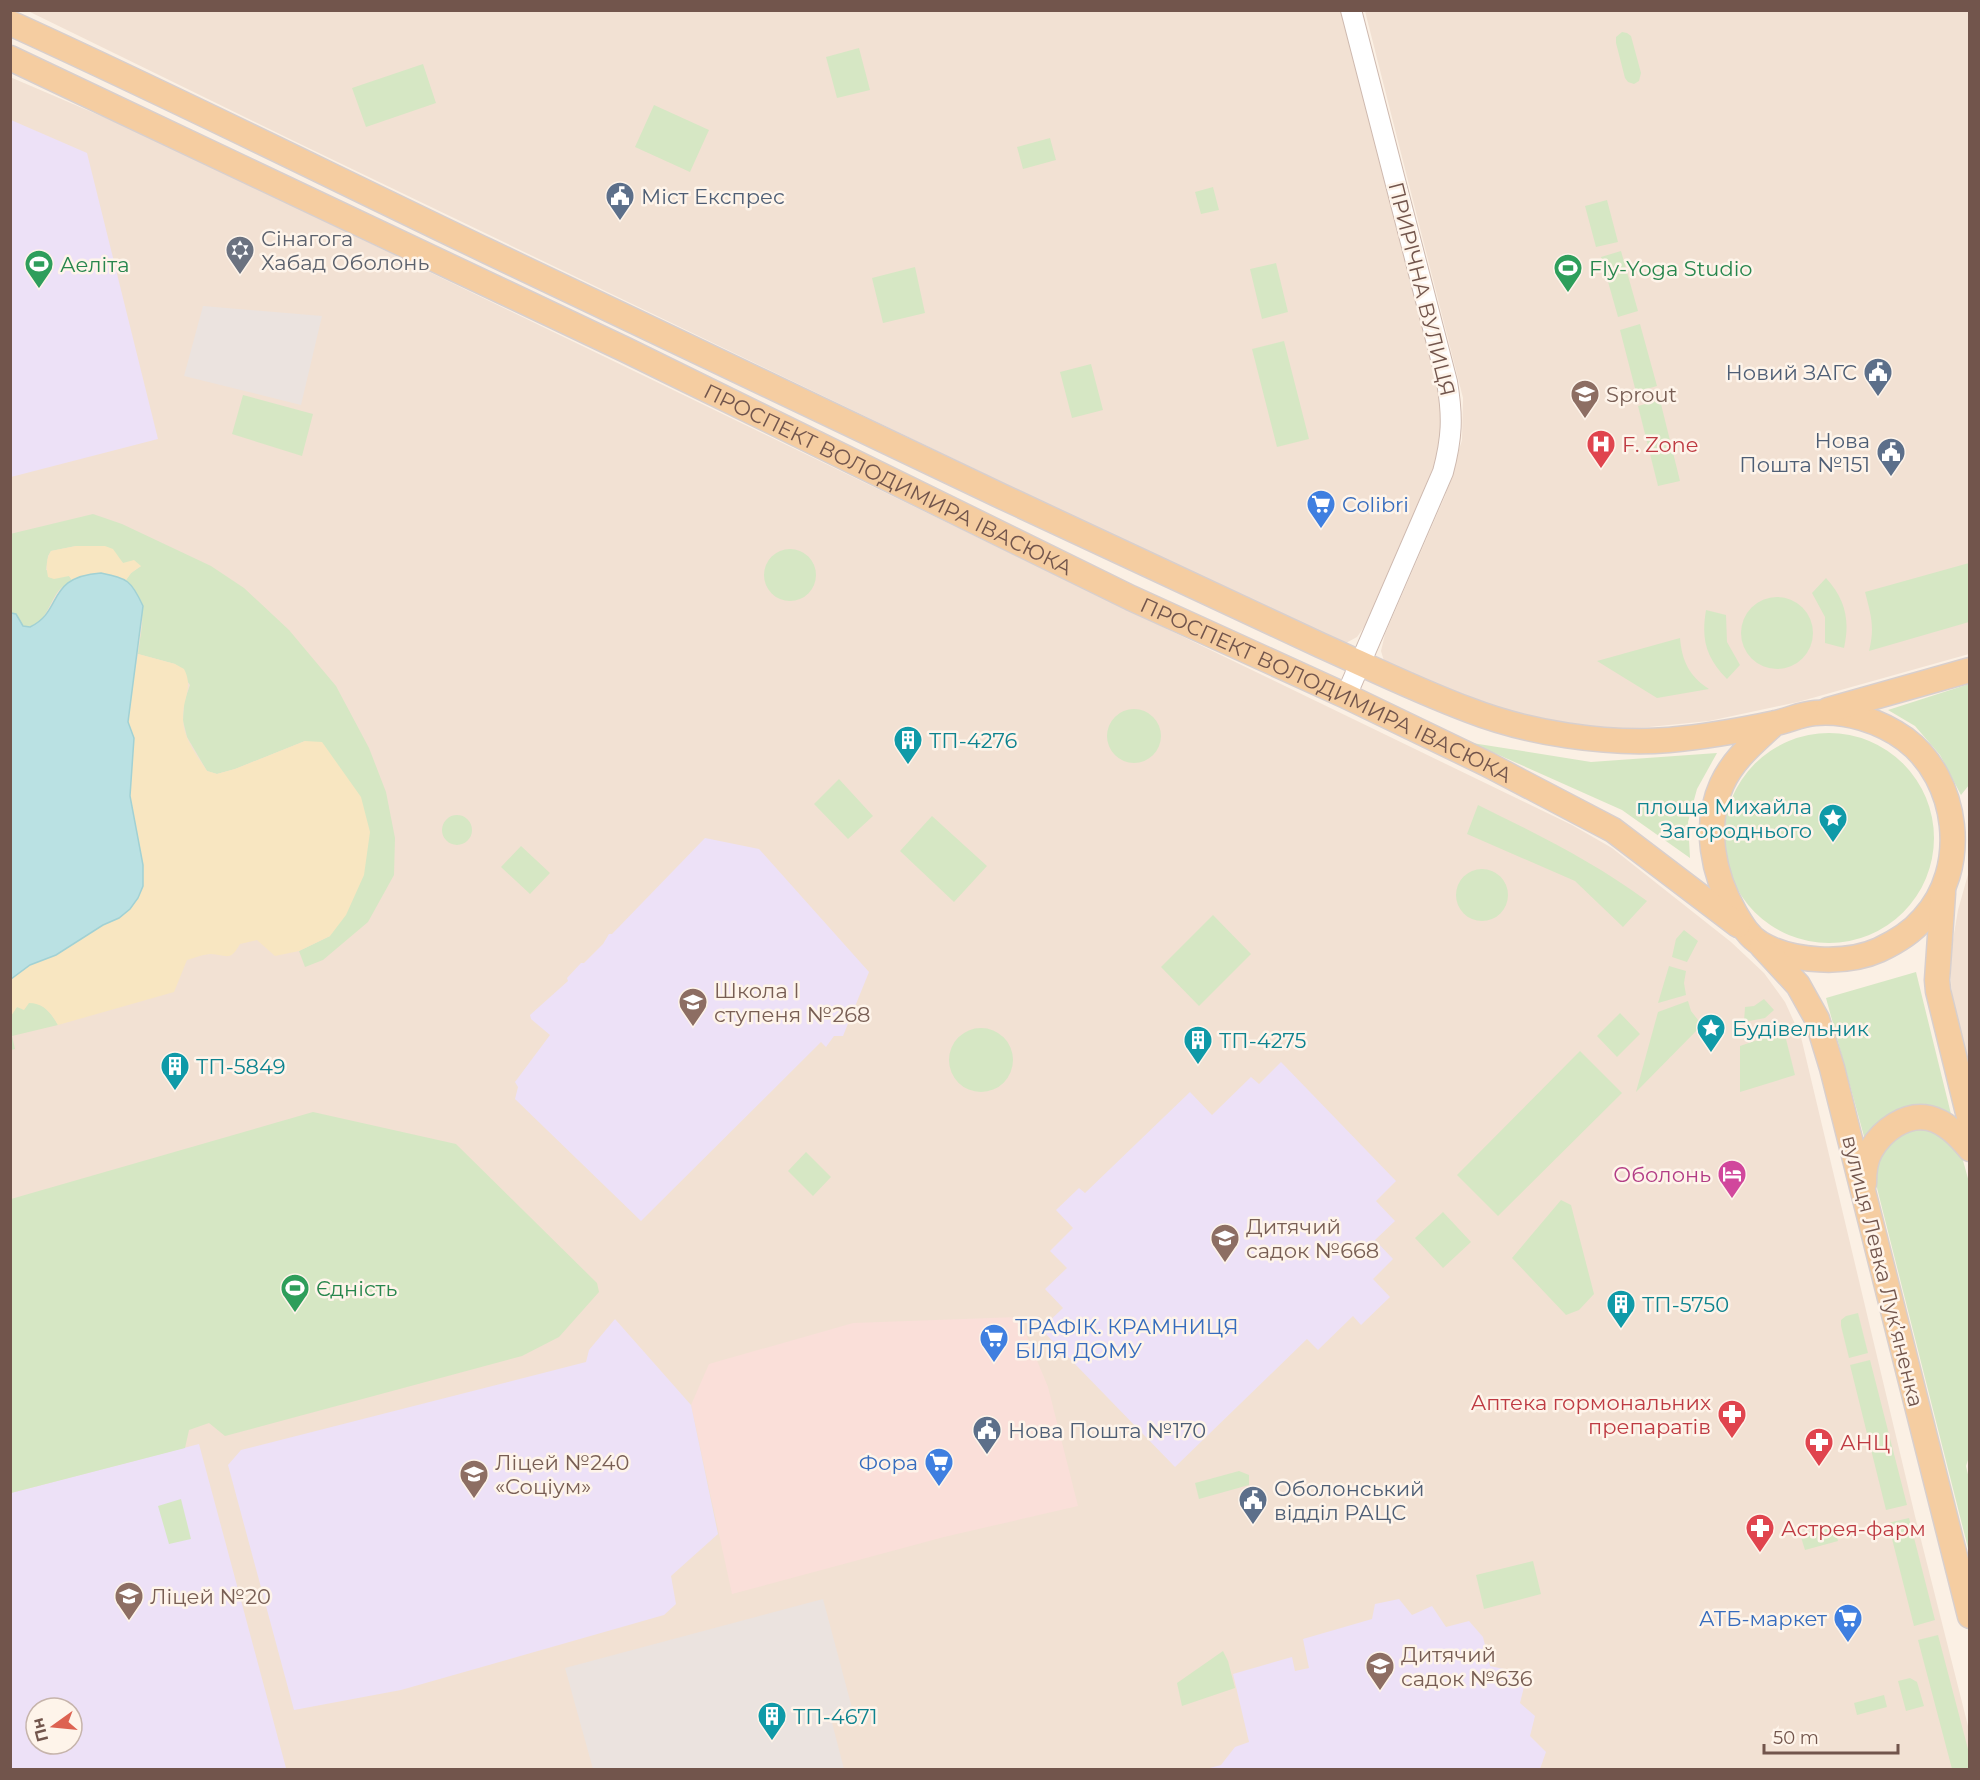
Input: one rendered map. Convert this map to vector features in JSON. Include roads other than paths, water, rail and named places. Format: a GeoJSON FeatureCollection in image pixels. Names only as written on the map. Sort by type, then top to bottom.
{"type":"FeatureCollection","features":[{"type":"Feature","properties":{"kind":"main road","name":"ПРОСПЕКТ ВОЛОДИМИРА ІВАСЮКА"},"geometry":{"type":"LineString","coordinates":[[10,22],[1131,558],[1359,663],[1474,712],[1534,730],[1586,737],[1667,740],[1775,723]]}},
{"type":"Feature","properties":{"kind":"main road","name":"ПРОСПЕКТ ВОЛОДИМИРА ІВАСЮКА"},"geometry":{"type":"LineString","coordinates":[[10,58],[626,350],[1131,598],[1346,696],[1487,764],[1613,830],[1753,938]]}},
{"type":"Feature","properties":{"kind":"main road"},"geometry":{"type":"LineString","coordinates":[[1970,670],[1775,723],[1740,755],[1720,787],[1711,824],[1714,862],[1726,897],[1753,938],[1799,957],[1840,961],[1873,953],[1902,937],[1925,918],[1943,888],[1970,825]]}},
{"type":"Feature","properties":{"kind":"main road"},"geometry":{"type":"LineString","coordinates":[[1817,713],[1849,715],[1878,722],[1910,742],[1935,771],[1947,800],[1952,834],[1951,866]]}},
{"type":"Feature","properties":{"kind":"main road"},"geometry":{"type":"LineString","coordinates":[[1943,888],[1938,991],[1970,1121]]}},
{"type":"Feature","properties":{"kind":"main road","name":"вулиця Левка Лукʼяненка"},"geometry":{"type":"LineString","coordinates":[[1753,938],[1798,985],[1817,1019],[1864,1191],[1970,1616]]}},
{"type":"Feature","properties":{"kind":"main road"},"geometry":{"type":"LineString","coordinates":[[1864,1191],[1864,1169],[1870,1151],[1886,1131],[1897,1123],[1914,1118],[1929,1118],[1946,1126],[1970,1149]]}},
{"type":"Feature","properties":{"kind":"street","name":"ПРИРІЧНА ВУЛИЦЯ"},"geometry":{"type":"LineString","coordinates":[[1346,696],[1443,472],[1450,443],[1452,408],[1448,382],[1351,10]]}},
{"type":"Feature","properties":{"kind":"water"},"geometry":{"type":"Polygon","coordinates":[[[101,573],[128,582],[143,606],[128,722],[134,738],[130,796],[143,865],[143,886],[130,909],[119,918],[103,925],[56,955],[30,965],[11,979],[11,613],[16,614],[23,626],[30,627],[41,620],[63,588],[71,581],[101,573]]]}},
{"type":"Feature","properties":{"kind":"place","name":"Міст Експрес"},"geometry":{"type":"Point","coordinates":[620,222]}},
{"type":"Feature","properties":{"kind":"place","name":"Сінагога Хабад Оболонь"},"geometry":{"type":"Point","coordinates":[240,276]}},
{"type":"Feature","properties":{"kind":"place","name":"Аеліта"},"geometry":{"type":"Point","coordinates":[39,290]}},
{"type":"Feature","properties":{"kind":"place","name":"Fly-Yoga Studio"},"geometry":{"type":"Point","coordinates":[1568,294]}},
{"type":"Feature","properties":{"kind":"place","name":"Новий ЗАГС"},"geometry":{"type":"Point","coordinates":[1878,398]}},
{"type":"Feature","properties":{"kind":"place","name":"Sprout"},"geometry":{"type":"Point","coordinates":[1585,420]}},
{"type":"Feature","properties":{"kind":"place","name":"F. Zone"},"geometry":{"type":"Point","coordinates":[1601,470]}},
{"type":"Feature","properties":{"kind":"place","name":"Нова Пошта №151"},"geometry":{"type":"Point","coordinates":[1891,478]}},
{"type":"Feature","properties":{"kind":"place","name":"Colibri"},"geometry":{"type":"Point","coordinates":[1321,530]}},
{"type":"Feature","properties":{"kind":"place","name":"ТП-4276"},"geometry":{"type":"Point","coordinates":[908,766]}},
{"type":"Feature","properties":{"kind":"place","name":"площа Михайла Загороднього"},"geometry":{"type":"Point","coordinates":[1833,844]}},
{"type":"Feature","properties":{"kind":"place","name":"Школа І ступеня №268"},"geometry":{"type":"Point","coordinates":[693,1028]}},
{"type":"Feature","properties":{"kind":"place","name":"Будівельник"},"geometry":{"type":"Point","coordinates":[1711,1054]}},
{"type":"Feature","properties":{"kind":"place","name":"ТП-4275"},"geometry":{"type":"Point","coordinates":[1198,1066]}},
{"type":"Feature","properties":{"kind":"place","name":"ТП-5849"},"geometry":{"type":"Point","coordinates":[175,1092]}},
{"type":"Feature","properties":{"kind":"place","name":"Оболонь"},"geometry":{"type":"Point","coordinates":[1732,1200]}},
{"type":"Feature","properties":{"kind":"place","name":"Дитячий садок №668"},"geometry":{"type":"Point","coordinates":[1225,1264]}},
{"type":"Feature","properties":{"kind":"place","name":"Єдність"},"geometry":{"type":"Point","coordinates":[295,1314]}},
{"type":"Feature","properties":{"kind":"place","name":"ТП-5750"},"geometry":{"type":"Point","coordinates":[1621,1330]}},
{"type":"Feature","properties":{"kind":"place","name":"ТРАФІК. КРАМНИЦЯ БІЛЯ ДОМУ"},"geometry":{"type":"Point","coordinates":[994,1364]}},
{"type":"Feature","properties":{"kind":"place","name":"Аптека гормональних препаратів"},"geometry":{"type":"Point","coordinates":[1732,1440]}},
{"type":"Feature","properties":{"kind":"place","name":"Нова Пошта №170"},"geometry":{"type":"Point","coordinates":[987,1456]}},
{"type":"Feature","properties":{"kind":"place","name":"АНЦ"},"geometry":{"type":"Point","coordinates":[1819,1468]}},
{"type":"Feature","properties":{"kind":"place","name":"Фора"},"geometry":{"type":"Point","coordinates":[939,1488]}},
{"type":"Feature","properties":{"kind":"place","name":"Ліцей №240 «Соціум»"},"geometry":{"type":"Point","coordinates":[474,1500]}},
{"type":"Feature","properties":{"kind":"place","name":"Оболонський відділ РАЦС"},"geometry":{"type":"Point","coordinates":[1253,1526]}},
{"type":"Feature","properties":{"kind":"place","name":"Астрея-фарм"},"geometry":{"type":"Point","coordinates":[1760,1554]}},
{"type":"Feature","properties":{"kind":"place","name":"Ліцей №20"},"geometry":{"type":"Point","coordinates":[129,1622]}},
{"type":"Feature","properties":{"kind":"place","name":"АТБ-маркет"},"geometry":{"type":"Point","coordinates":[1848,1644]}},
{"type":"Feature","properties":{"kind":"place","name":"Дитячий садок №636"},"geometry":{"type":"Point","coordinates":[1380,1692]}},
{"type":"Feature","properties":{"kind":"place","name":"ТП-4671"},"geometry":{"type":"Point","coordinates":[772,1742]}}]}
